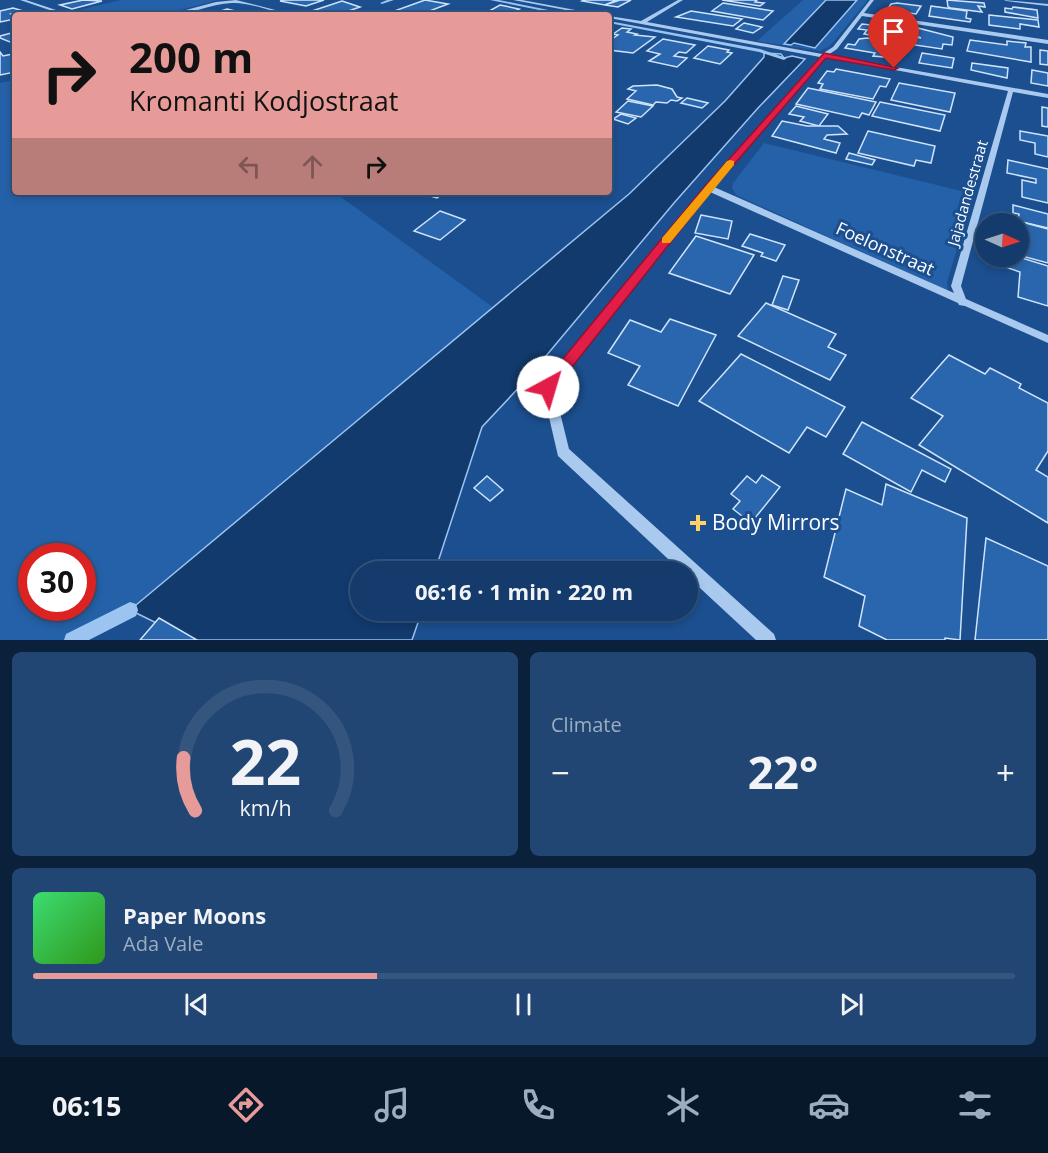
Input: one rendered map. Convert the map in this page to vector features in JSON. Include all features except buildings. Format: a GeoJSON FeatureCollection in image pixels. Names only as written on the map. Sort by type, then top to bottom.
{"type":"FeatureCollection","features":[{"type":"Feature","properties":{"kind":"street"},"geometry":{"type":"LineString","coordinates":[[22,0],[60,12]]}},
{"type":"Feature","properties":{"kind":"street"},"geometry":{"type":"LineString","coordinates":[[515,0],[583,12]]}},
{"type":"Feature","properties":{"kind":"street"},"geometry":{"type":"LineString","coordinates":[[642,22],[681,0]]}},
{"type":"Feature","properties":{"kind":"street"},"geometry":{"type":"LineString","coordinates":[[768,640],[563,452],[548,387],[709,188],[824,56],[835,48],[872,0]]}},
{"type":"Feature","properties":{"kind":"street"},"geometry":{"type":"LineString","coordinates":[[1005,0],[1048,5]]}},
{"type":"Feature","properties":{"kind":"street"},"geometry":{"type":"LineString","coordinates":[[181,12],[216,3],[235,1],[281,12]]}},
{"type":"Feature","properties":{"kind":"street"},"geometry":{"type":"LineString","coordinates":[[861,14],[1048,42]]}},
{"type":"Feature","properties":{"kind":"street"},"geometry":{"type":"LineString","coordinates":[[612,17],[1048,96]]}},
{"type":"Feature","properties":{"kind":"street","name":"Jajadandestraat"},"geometry":{"type":"LineString","coordinates":[[963,303],[956,286],[1011,89]]}},
{"type":"Feature","properties":{"kind":"street","name":"Foelonstraat"},"geometry":{"type":"LineString","coordinates":[[709,188],[1048,339]]}},
{"type":"Feature","properties":{"kind":"shaded area"},"geometry":{"type":"Polygon","coordinates":[[[121,0],[218,0],[172,12],[71,12],[121,0]]]}},
{"type":"Feature","properties":{"kind":"shaded area"},"geometry":{"type":"Polygon","coordinates":[[[803,0],[826,0],[785,44],[815,48],[857,0],[868,0],[830,46],[820,51],[757,41],[803,0]]]}},
{"type":"Feature","properties":{"kind":"shaded area"},"geometry":{"type":"Polygon","coordinates":[[[826,0],[857,0],[815,48],[794,43],[784,44],[826,0]]]}},
{"type":"Feature","properties":{"kind":"shaded area"},"geometry":{"type":"Polygon","coordinates":[[[764,53],[781,54],[784,58],[792,56],[805,59],[674,203],[525,381],[482,427],[438,561],[350,561],[350,621],[419,621],[412,640],[191,640],[130,610],[629,194],[725,101],[764,57],[764,53]]]}},
{"type":"Feature","properties":{"kind":"shaded area"},"geometry":{"type":"Polygon","coordinates":[[[12,81],[12,195],[338,195],[494,308],[130,610],[72,640],[0,640],[0,83],[12,81]]]}},
{"type":"Feature","properties":{"kind":"shaded area"},"geometry":{"type":"Polygon","coordinates":[[[764,143],[974,194],[947,282],[948,291],[736,195],[732,188],[733,183],[764,143]]]}},
{"type":"Feature","properties":{"kind":"waterway"},"geometry":{"type":"LineString","coordinates":[[382,3],[392,0]]}},
{"type":"Feature","properties":{"kind":"waterway"},"geometry":{"type":"LineString","coordinates":[[492,0],[555,12]]}},
{"type":"Feature","properties":{"kind":"waterway"},"geometry":{"type":"LineString","coordinates":[[612,23],[760,51],[784,58]]}},
{"type":"Feature","properties":{"kind":"waterway"},"geometry":{"type":"LineString","coordinates":[[72,640],[130,610]]}},
{"type":"Feature","properties":{"kind":"slow traffic"},"geometry":{"type":"LineString","coordinates":[[666,240],[730,163]]}},
{"type":"Feature","properties":{"kind":"place","name":"Body Mirrors"},"geometry":{"type":"Point","coordinates":[698,523]}},
{"type":"Feature","properties":{"kind":"route"},"geometry":{"type":"LineString","coordinates":[[548,387],[709,188],[824,56],[894,68]]}}]}
